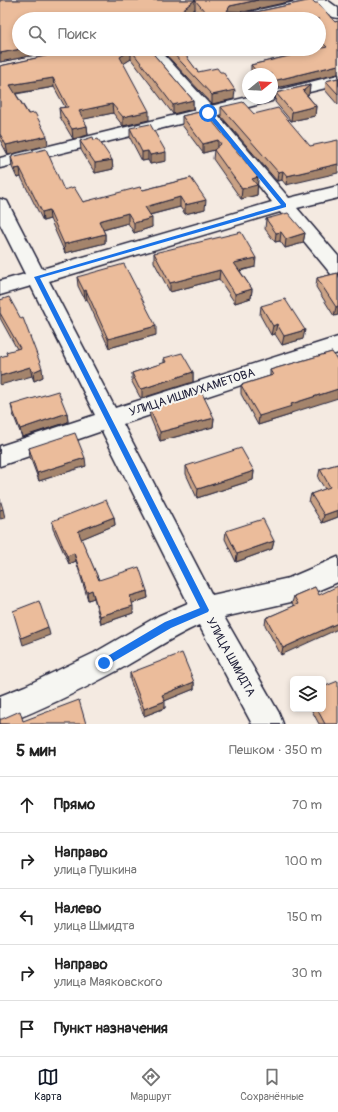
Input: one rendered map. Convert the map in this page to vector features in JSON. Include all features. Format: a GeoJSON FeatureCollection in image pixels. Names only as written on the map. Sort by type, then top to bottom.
{"type":"FeatureCollection","features":[{"type":"Feature","properties":{"kind":"street"},"geometry":{"type":"LineString","coordinates":[[267,12],[318,1],[338,14]]}},
{"type":"Feature","properties":{"kind":"street"},"geometry":{"type":"LineString","coordinates":[[157,56],[208,113],[338,269]]}},
{"type":"Feature","properties":{"kind":"street"},"geometry":{"type":"LineString","coordinates":[[278,95],[338,80]]}},
{"type":"Feature","properties":{"kind":"street"},"geometry":{"type":"LineString","coordinates":[[0,163],[243,104]]}},
{"type":"Feature","properties":{"kind":"street"},"geometry":{"type":"LineString","coordinates":[[0,288],[284,205],[338,192]]}},
{"type":"Feature","properties":{"kind":"street","name":"УЛИЦА ШМИДТА"},"geometry":{"type":"LineString","coordinates":[[0,205],[205,610],[268,724]]}},
{"type":"Feature","properties":{"kind":"street","name":"УЛИЦА ИШМУХАМЕТОВА"},"geometry":{"type":"LineString","coordinates":[[0,456],[338,345]]}},
{"type":"Feature","properties":{"kind":"street"},"geometry":{"type":"LineString","coordinates":[[0,711],[40,695],[104,663],[168,625],[205,610],[291,590],[338,569]]}},
{"type":"Feature","properties":{"kind":"building"},"geometry":{"type":"Polygon","coordinates":[[[0,0],[195,0],[182,10],[183,12],[12,12],[12,51],[0,53],[0,0]]]}},
{"type":"Feature","properties":{"kind":"building"},"geometry":{"type":"Polygon","coordinates":[[[195,0],[258,0],[230,6],[227,11],[256,12],[205,12],[195,0]]]}},
{"type":"Feature","properties":{"kind":"building"},"geometry":{"type":"Polygon","coordinates":[[[312,0],[315,3],[318,3],[335,22],[338,21],[338,65],[278,80],[278,68],[254,68],[251,65],[289,56],[326,56],[326,12],[256,12],[312,0]]]}},
{"type":"Feature","properties":{"kind":"building"},"geometry":{"type":"Polygon","coordinates":[[[45,56],[122,56],[120,57],[149,111],[123,117],[112,104],[79,111],[87,126],[72,129],[59,108],[68,107],[53,78],[10,85],[28,114],[35,113],[47,136],[6,145],[0,134],[0,66],[45,56]]]}},
{"type":"Feature","properties":{"kind":"building"},"geometry":{"type":"Polygon","coordinates":[[[136,56],[155,56],[193,100],[173,105],[136,56]]]}},
{"type":"Feature","properties":{"kind":"building"},"geometry":{"type":"Polygon","coordinates":[[[176,56],[186,56],[198,72],[217,68],[220,72],[223,72],[235,90],[212,95],[176,56]]]}},
{"type":"Feature","properties":{"kind":"building"},"geometry":{"type":"Polygon","coordinates":[[[338,78],[338,94],[326,81],[338,78]]]}},
{"type":"Feature","properties":{"kind":"building"},"geometry":{"type":"Polygon","coordinates":[[[310,85],[303,91],[316,106],[292,112],[278,95],[278,93],[310,85]]]}},
{"type":"Feature","properties":{"kind":"building"},"geometry":{"type":"Polygon","coordinates":[[[242,102],[242,104],[245,104],[254,114],[278,108],[310,146],[338,140],[338,164],[287,176],[283,171],[278,172],[221,107],[242,102]]]}},
{"type":"Feature","properties":{"kind":"building"},"geometry":{"type":"Polygon","coordinates":[[[204,111],[258,177],[252,179],[257,185],[242,189],[214,150],[221,144],[218,140],[203,144],[182,116],[204,111]]]}},
{"type":"Feature","properties":{"kind":"building"},"geometry":{"type":"Polygon","coordinates":[[[150,124],[166,152],[150,155],[148,151],[142,152],[130,128],[150,124]]]}},
{"type":"Feature","properties":{"kind":"building"},"geometry":{"type":"Polygon","coordinates":[[[93,137],[94,140],[98,139],[112,160],[95,163],[80,141],[93,137]]]}},
{"type":"Feature","properties":{"kind":"building"},"geometry":{"type":"Polygon","coordinates":[[[46,149],[64,190],[74,187],[83,202],[140,187],[143,190],[191,178],[206,200],[185,205],[180,197],[145,207],[152,218],[134,223],[128,213],[99,221],[105,234],[64,244],[49,210],[42,212],[20,168],[15,169],[11,157],[46,149]]]}},
{"type":"Feature","properties":{"kind":"building"},"geometry":{"type":"Polygon","coordinates":[[[288,213],[305,233],[286,239],[281,232],[276,233],[266,219],[288,213]]]}},
{"type":"Feature","properties":{"kind":"building"},"geometry":{"type":"Polygon","coordinates":[[[241,232],[256,258],[234,263],[252,289],[235,294],[220,270],[170,283],[154,253],[241,232]]]}},
{"type":"Feature","properties":{"kind":"building"},"geometry":{"type":"Polygon","coordinates":[[[124,264],[156,326],[108,339],[86,290],[84,291],[77,277],[124,264]]]}},
{"type":"Feature","properties":{"kind":"building"},"geometry":{"type":"Polygon","coordinates":[[[338,273],[338,306],[336,307],[317,278],[338,273]]]}},
{"type":"Feature","properties":{"kind":"building"},"geometry":{"type":"Polygon","coordinates":[[[9,297],[21,319],[23,318],[42,368],[33,372],[30,367],[0,376],[0,357],[7,355],[6,352],[20,348],[0,313],[0,300],[9,297]]]}},
{"type":"Feature","properties":{"kind":"building"},"geometry":{"type":"Polygon","coordinates":[[[285,299],[305,330],[284,336],[277,324],[273,326],[261,306],[285,299]]]}},
{"type":"Feature","properties":{"kind":"building"},"geometry":{"type":"Polygon","coordinates":[[[332,352],[338,361],[338,389],[291,404],[292,406],[259,416],[241,385],[273,375],[270,370],[332,352]]]}},
{"type":"Feature","properties":{"kind":"building"},"geometry":{"type":"Polygon","coordinates":[[[182,353],[193,372],[142,389],[139,388],[132,373],[166,362],[164,358],[182,353]]]}},
{"type":"Feature","properties":{"kind":"building"},"geometry":{"type":"Polygon","coordinates":[[[58,391],[67,413],[20,429],[11,405],[58,391]]]}},
{"type":"Feature","properties":{"kind":"building"},"geometry":{"type":"Polygon","coordinates":[[[201,391],[214,418],[160,432],[149,408],[201,391]]]}},
{"type":"Feature","properties":{"kind":"building"},"geometry":{"type":"Polygon","coordinates":[[[75,433],[85,458],[37,473],[29,448],[75,433]]]}},
{"type":"Feature","properties":{"kind":"building"},"geometry":{"type":"Polygon","coordinates":[[[241,448],[254,471],[198,489],[186,466],[241,448]]]}},
{"type":"Feature","properties":{"kind":"building"},"geometry":{"type":"Polygon","coordinates":[[[338,464],[338,510],[324,515],[311,494],[330,487],[320,469],[338,464]]]}},
{"type":"Feature","properties":{"kind":"building"},"geometry":{"type":"Polygon","coordinates":[[[0,499],[3,509],[0,510],[0,499]]]}},
{"type":"Feature","properties":{"kind":"building"},"geometry":{"type":"Polygon","coordinates":[[[106,500],[114,517],[78,531],[99,580],[139,567],[147,591],[130,596],[133,606],[100,616],[92,590],[87,592],[74,553],[67,556],[52,521],[106,500]]]}},
{"type":"Feature","properties":{"kind":"building"},"geometry":{"type":"Polygon","coordinates":[[[263,519],[274,541],[237,554],[226,531],[263,519]]]}},
{"type":"Feature","properties":{"kind":"building"},"geometry":{"type":"Polygon","coordinates":[[[338,586],[338,623],[283,648],[266,618],[298,604],[294,596],[315,587],[319,595],[338,586]]]}},
{"type":"Feature","properties":{"kind":"building"},"geometry":{"type":"Polygon","coordinates":[[[39,601],[48,627],[21,638],[13,611],[39,601]]]}},
{"type":"Feature","properties":{"kind":"building"},"geometry":{"type":"Polygon","coordinates":[[[182,653],[194,682],[162,695],[165,701],[144,709],[130,673],[182,653]]]}},
{"type":"Feature","properties":{"kind":"building"},"geometry":{"type":"Polygon","coordinates":[[[338,681],[338,724],[325,724],[319,712],[326,712],[326,686],[338,681]]]}},
{"type":"Feature","properties":{"kind":"building"},"geometry":{"type":"Polygon","coordinates":[[[79,700],[86,724],[0,724],[0,719],[20,711],[23,721],[79,700]]]}},
{"type":"Feature","properties":{"kind":"route"},"geometry":{"type":"LineString","coordinates":[[104,663],[168,625],[205,610],[37,277],[284,205],[208,113]]}}]}
